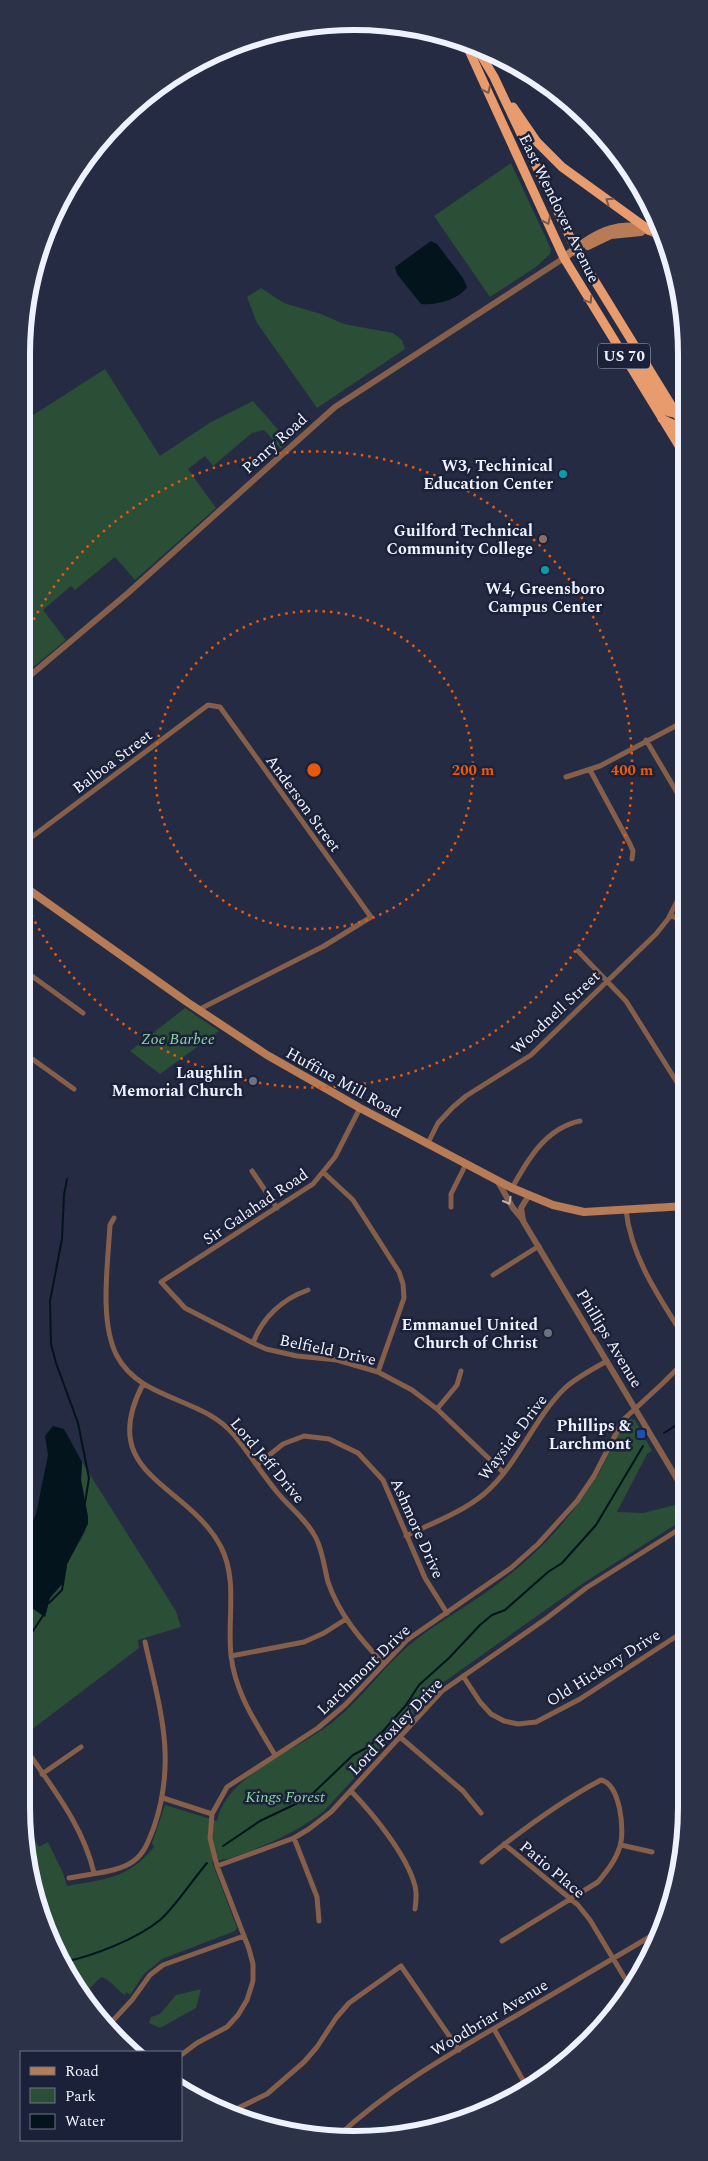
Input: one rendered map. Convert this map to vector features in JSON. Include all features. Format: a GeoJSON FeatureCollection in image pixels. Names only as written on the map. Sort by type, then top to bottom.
{"type":"FeatureCollection","features":[{"type":"Feature","properties":{"kind":"highway","name":"East Wendover Avenue"},"geometry":{"type":"LineString","coordinates":[[470,52],[564,258],[678,444]]}},
{"type":"Feature","properties":{"kind":"highway","name":"East Wendover Avenue"},"geometry":{"type":"LineString","coordinates":[[482,57],[494,77],[576,250],[678,409]]}},
{"type":"Feature","properties":{"kind":"highway"},"geometry":{"type":"LineString","coordinates":[[494,77],[525,126],[553,159],[648,230]]}},
{"type":"Feature","properties":{"kind":"highway"},"geometry":{"type":"LineString","coordinates":[[623,354],[638,367],[663,407],[669,412],[678,412]]}},
{"type":"Feature","properties":{"kind":"highway"},"geometry":{"type":"LineString","coordinates":[[662,419],[673,424],[678,431]]}},
{"type":"Feature","properties":{"kind":"main road"},"geometry":{"type":"LineString","coordinates":[[564,258],[600,233],[611,229],[627,226],[648,230],[654,234]]}},
{"type":"Feature","properties":{"kind":"main road"},"geometry":{"type":"LineString","coordinates":[[576,250],[602,238],[620,233],[644,232],[655,236]]}},
{"type":"Feature","properties":{"kind":"main road","name":"Huffine Mill Road"},"geometry":{"type":"LineString","coordinates":[[30,891],[198,1010],[267,1055],[360,1108],[428,1142],[512,1188],[554,1205],[584,1212],[678,1207]]}},
{"type":"Feature","properties":{"kind":"street","name":"Penry Road"},"geometry":{"type":"LineString","coordinates":[[30,676],[134,587],[334,407],[564,258]]}},
{"type":"Feature","properties":{"kind":"street","name":"Balboa Street"},"geometry":{"type":"LineString","coordinates":[[30,838],[208,705],[214,705]]}},
{"type":"Feature","properties":{"kind":"street","name":"Anderson Street"},"geometry":{"type":"LineString","coordinates":[[198,1010],[324,946],[371,917],[230,718],[220,707],[214,705]]}},
{"type":"Feature","properties":{"kind":"street"},"geometry":{"type":"LineString","coordinates":[[566,777],[610,762],[646,740],[678,724]]}},
{"type":"Feature","properties":{"kind":"street"},"geometry":{"type":"LineString","coordinates":[[646,740],[678,794]]}},
{"type":"Feature","properties":{"kind":"street"},"geometry":{"type":"LineString","coordinates":[[590,770],[630,844],[633,851],[632,859]]}},
{"type":"Feature","properties":{"kind":"street","name":"Woodnell Street"},"geometry":{"type":"LineString","coordinates":[[428,1142],[438,1123],[453,1107],[466,1096],[531,1055],[608,981],[656,934],[671,915],[678,900]]}},
{"type":"Feature","properties":{"kind":"street"},"geometry":{"type":"LineString","coordinates":[[671,915],[678,921]]}},
{"type":"Feature","properties":{"kind":"street"},"geometry":{"type":"LineString","coordinates":[[578,951],[626,1001],[678,1084]]}},
{"type":"Feature","properties":{"kind":"street"},"geometry":{"type":"LineString","coordinates":[[30,975],[83,1013]]}},
{"type":"Feature","properties":{"kind":"street"},"geometry":{"type":"LineString","coordinates":[[30,1057],[74,1089]]}},
{"type":"Feature","properties":{"kind":"street","name":"Sir Galahad Road"},"geometry":{"type":"LineString","coordinates":[[161,1282],[313,1184],[324,1173],[335,1157],[360,1108]]}},
{"type":"Feature","properties":{"kind":"street"},"geometry":{"type":"LineString","coordinates":[[512,1188],[534,1152],[548,1136],[568,1123],[580,1121]]}},
{"type":"Feature","properties":{"kind":"street"},"geometry":{"type":"LineString","coordinates":[[451,1207],[450,1194],[466,1164]]}},
{"type":"Feature","properties":{"kind":"street"},"geometry":{"type":"LineString","coordinates":[[252,1171],[276,1208]]}},
{"type":"Feature","properties":{"kind":"street"},"geometry":{"type":"LineString","coordinates":[[324,1173],[353,1200],[399,1272],[403,1284],[404,1298],[378,1372]]}},
{"type":"Feature","properties":{"kind":"street","name":"Phillips Avenue"},"geometry":{"type":"LineString","coordinates":[[496,1179],[513,1208],[524,1220],[678,1481]]}},
{"type":"Feature","properties":{"kind":"street"},"geometry":{"type":"LineString","coordinates":[[524,1220],[521,1208],[529,1195]]}},
{"type":"Feature","properties":{"kind":"street"},"geometry":{"type":"LineString","coordinates":[[626,1210],[637,1256],[678,1326]]}},
{"type":"Feature","properties":{"kind":"street","name":"Lord Jeff Drive"},"geometry":{"type":"LineString","coordinates":[[114,1218],[110,1225],[106,1314],[112,1347],[118,1359],[143,1384],[211,1416],[223,1424],[291,1508],[307,1524],[316,1539],[323,1557],[328,1581],[346,1619],[383,1663]]}},
{"type":"Feature","properties":{"kind":"street"},"geometry":{"type":"LineString","coordinates":[[493,1275],[538,1246]]}},
{"type":"Feature","properties":{"kind":"street","name":"Belfield Drive"},"geometry":{"type":"LineString","coordinates":[[161,1282],[185,1308],[253,1344],[282,1352],[337,1360],[378,1372],[412,1390],[437,1410],[504,1473]]}},
{"type":"Feature","properties":{"kind":"street"},"geometry":{"type":"LineString","coordinates":[[253,1344],[264,1320],[298,1293],[308,1290]]}},
{"type":"Feature","properties":{"kind":"street","name":"Wayside Drive"},"geometry":{"type":"LineString","coordinates":[[406,1536],[464,1509],[484,1494],[504,1473],[552,1403],[566,1388],[607,1360]]}},
{"type":"Feature","properties":{"kind":"street","name":"Larchmont Drive"},"geometry":{"type":"LineString","coordinates":[[182,2054],[197,2043],[227,2027],[248,2000],[253,1981],[253,1964],[217,1866],[210,1838],[212,1814],[227,1787],[331,1717],[407,1640],[511,1568],[538,1544],[578,1501],[594,1476],[623,1420],[678,1368]]}},
{"type":"Feature","properties":{"kind":"street"},"geometry":{"type":"LineString","coordinates":[[437,1410],[457,1385],[461,1371]]}},
{"type":"Feature","properties":{"kind":"street"},"geometry":{"type":"LineString","coordinates":[[143,1384],[136,1397],[130,1420],[129,1432],[135,1456],[141,1467],[155,1481],[194,1511],[221,1547],[228,1567],[230,1583],[233,1673],[245,1704],[276,1754]]}},
{"type":"Feature","properties":{"kind":"street","name":"Ashmore Drive"},"geometry":{"type":"LineString","coordinates":[[256,1465],[283,1444],[304,1436],[317,1436],[343,1444],[358,1453],[371,1464],[391,1494],[406,1536],[425,1578],[447,1613]]}},
{"type":"Feature","properties":{"kind":"street","name":"Lord Foxley Drive"},"geometry":{"type":"LineString","coordinates":[[217,1866],[294,1838],[331,1812],[442,1691],[547,1618],[586,1588],[678,1529]]}},
{"type":"Feature","properties":{"kind":"street"},"geometry":{"type":"LineString","coordinates":[[231,1656],[304,1642],[324,1633],[346,1619]]}},
{"type":"Feature","properties":{"kind":"street","name":"Old Hickory Drive"},"geometry":{"type":"LineString","coordinates":[[463,1676],[480,1702],[491,1714],[504,1721],[518,1724],[536,1722],[580,1699],[678,1635]]}},
{"type":"Feature","properties":{"kind":"street"},"geometry":{"type":"LineString","coordinates":[[69,1878],[119,1868],[129,1864],[138,1857],[146,1848],[163,1798],[166,1744],[145,1642]]}},
{"type":"Feature","properties":{"kind":"street"},"geometry":{"type":"LineString","coordinates":[[400,1737],[463,1792],[481,1813]]}},
{"type":"Feature","properties":{"kind":"street"},"geometry":{"type":"LineString","coordinates":[[42,1774],[81,1748]]}},
{"type":"Feature","properties":{"kind":"street"},"geometry":{"type":"LineString","coordinates":[[30,1756],[80,1830],[88,1848],[94,1873]]}},
{"type":"Feature","properties":{"kind":"street"},"geometry":{"type":"LineString","coordinates":[[482,1862],[504,1844],[587,1787],[601,1780],[611,1787],[622,1820],[621,1845],[609,1868],[598,1882],[502,1942]]}},
{"type":"Feature","properties":{"kind":"street"},"geometry":{"type":"LineString","coordinates":[[351,1791],[370,1811],[410,1872],[416,1887],[415,1909]]}},
{"type":"Feature","properties":{"kind":"street"},"geometry":{"type":"LineString","coordinates":[[163,1798],[212,1814]]}},
{"type":"Feature","properties":{"kind":"street"},"geometry":{"type":"LineString","coordinates":[[294,1838],[317,1897],[319,1921]]}},
{"type":"Feature","properties":{"kind":"street","name":"Patio Place"},"geometry":{"type":"LineString","coordinates":[[504,1844],[571,1898],[590,1920],[627,1981]]}},
{"type":"Feature","properties":{"kind":"street"},"geometry":{"type":"LineString","coordinates":[[621,1845],[652,1852]]}},
{"type":"Feature","properties":{"kind":"street"},"geometry":{"type":"LineString","coordinates":[[111,2022],[132,2000],[150,1975],[163,1965],[244,1936]]}},
{"type":"Feature","properties":{"kind":"street","name":"Woodbriar Avenue"},"geometry":{"type":"LineString","coordinates":[[344,2131],[394,2090],[494,2028],[651,1936]]}},
{"type":"Feature","properties":{"kind":"street"},"geometry":{"type":"LineString","coordinates":[[237,2109],[267,2094],[304,2062],[349,2003],[401,1966],[459,2050]]}},
{"type":"Feature","properties":{"kind":"street"},"geometry":{"type":"LineString","coordinates":[[494,2028],[524,2082]]}},
{"type":"Feature","properties":{"kind":"green space"},"geometry":{"type":"Polygon","coordinates":[[[511,163],[551,249],[550,254],[536,267],[490,297],[434,216],[511,163]]]}},
{"type":"Feature","properties":{"kind":"green space"},"geometry":{"type":"Polygon","coordinates":[[[261,288],[284,303],[321,314],[344,324],[393,333],[402,340],[405,349],[317,408],[257,323],[247,297],[261,288]]]}},
{"type":"Feature","properties":{"kind":"green space"},"geometry":{"type":"Polygon","coordinates":[[[105,369],[160,456],[211,422],[253,401],[288,441],[281,449],[264,430],[252,433],[213,466],[205,456],[188,469],[216,508],[135,580],[115,557],[75,590],[71,586],[43,610],[66,640],[30,670],[30,417],[105,369]]]}},
{"type":"Feature","properties":{"kind":"green space","name":"Zoe Barbee"},"geometry":{"type":"Polygon","coordinates":[[[185,1008],[219,1031],[160,1074],[130,1051],[185,1008]]]}},
{"type":"Feature","properties":{"kind":"green space","name":"Kings Forest"},"geometry":{"type":"Polygon","coordinates":[[[631,1419],[635,1420],[652,1451],[647,1454],[617,1512],[643,1513],[678,1504],[678,1523],[585,1582],[441,1684],[324,1811],[314,1819],[265,1845],[227,1859],[212,1862],[237,1928],[235,1931],[162,1959],[144,1974],[130,1995],[126,1992],[125,1995],[108,1980],[101,1977],[87,1991],[63,1950],[47,1911],[36,1870],[32,1834],[39,1847],[48,1842],[67,1886],[115,1876],[135,1866],[154,1847],[152,1843],[165,1805],[217,1821],[223,1804],[249,1776],[334,1721],[408,1646],[431,1628],[492,1588],[532,1556],[579,1503],[599,1473],[626,1422],[631,1419]]]}},
{"type":"Feature","properties":{"kind":"green space"},"geometry":{"type":"Polygon","coordinates":[[[82,1462],[176,1611],[181,1627],[138,1640],[139,1648],[30,1731],[30,1607],[45,1617],[50,1598],[62,1584],[66,1566],[85,1532],[88,1517],[81,1480],[82,1462]]]}},
{"type":"Feature","properties":{"kind":"green space"},"geometry":{"type":"Polygon","coordinates":[[[201,1989],[196,2008],[160,2028],[149,2023],[151,2017],[160,2014],[176,1995],[201,1989]]]}},
{"type":"Feature","properties":{"kind":"water"},"geometry":{"type":"Polygon","coordinates":[[[431,241],[437,244],[463,278],[467,287],[459,295],[446,301],[421,304],[397,274],[395,267],[431,241]]]}},
{"type":"Feature","properties":{"kind":"water"},"geometry":{"type":"Polygon","coordinates":[[[53,1426],[64,1429],[82,1462],[81,1480],[88,1524],[66,1566],[62,1584],[50,1598],[45,1617],[30,1607],[30,1527],[36,1514],[48,1455],[45,1436],[53,1426]]]}},
{"type":"Feature","properties":{"kind":"waterway"},"geometry":{"type":"LineString","coordinates":[[67,1179],[64,1195],[62,1239],[50,1301],[51,1344],[78,1423],[89,1478],[85,1503]]}},
{"type":"Feature","properties":{"kind":"waterway"},"geometry":{"type":"LineString","coordinates":[[664,1433],[678,1424]]}},
{"type":"Feature","properties":{"kind":"waterway"},"geometry":{"type":"LineString","coordinates":[[223,1846],[260,1821],[308,1798],[353,1755],[370,1746],[406,1705],[419,1685],[449,1658],[480,1625],[492,1615],[505,1610],[548,1572],[562,1563],[596,1525],[643,1446]]}},
{"type":"Feature","properties":{"kind":"waterway"},"geometry":{"type":"LineString","coordinates":[[49,1603],[62,1590],[66,1566]]}},
{"type":"Feature","properties":{"kind":"waterway"},"geometry":{"type":"LineString","coordinates":[[30,1636],[44,1614]]}},
{"type":"Feature","properties":{"kind":"waterway"},"geometry":{"type":"LineString","coordinates":[[69,1961],[114,1946],[139,1934],[160,1920],[172,1908],[207,1863]]}},
{"type":"Feature","properties":{"kind":"place","name":"W3, Techinical Education Center"},"geometry":{"type":"Point","coordinates":[563,474]}},
{"type":"Feature","properties":{"kind":"place","name":"Guilford Technical Community College"},"geometry":{"type":"Point","coordinates":[543,539]}},
{"type":"Feature","properties":{"kind":"place","name":"W4, Greensboro Campus Center"},"geometry":{"type":"Point","coordinates":[545,570]}},
{"type":"Feature","properties":{"kind":"place","name":"Laughlin Memorial Church"},"geometry":{"type":"Point","coordinates":[253,1081]}},
{"type":"Feature","properties":{"kind":"place","name":"Emmanuel United Church of Christ"},"geometry":{"type":"Point","coordinates":[548,1333]}},
{"type":"Feature","properties":{"kind":"place","name":"Phillips & Larchmont"},"geometry":{"type":"Point","coordinates":[641,1434]}}]}
